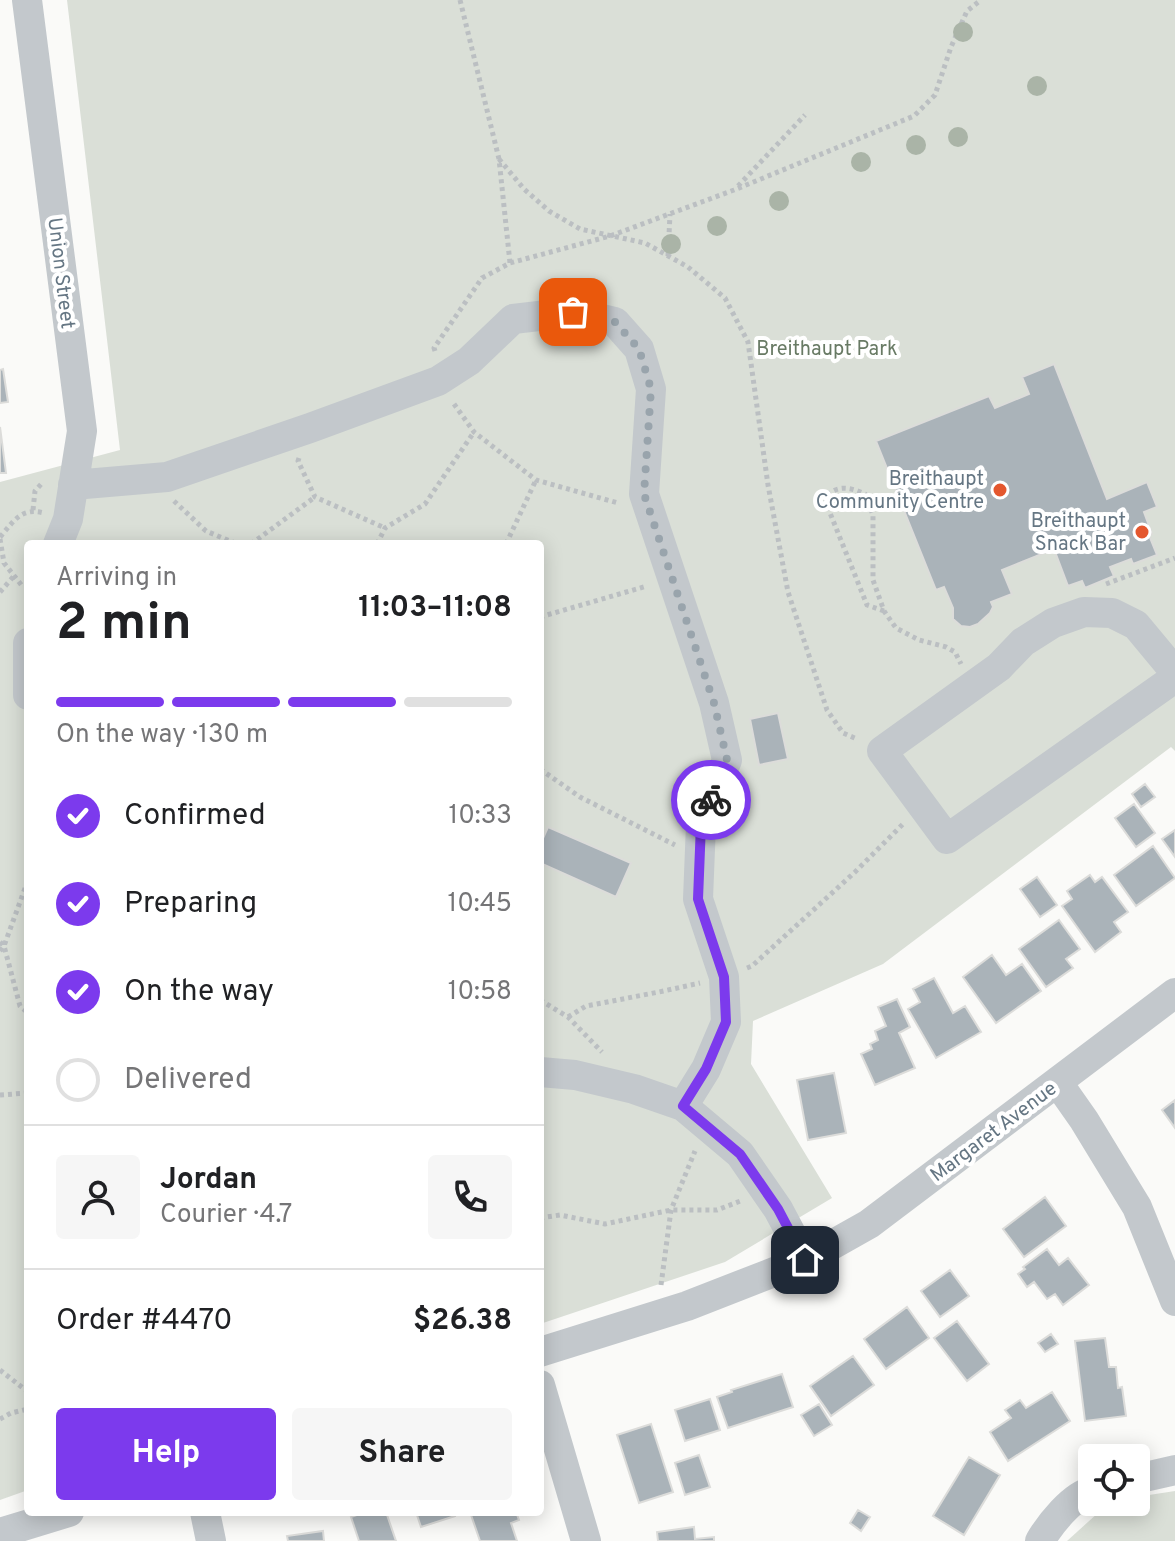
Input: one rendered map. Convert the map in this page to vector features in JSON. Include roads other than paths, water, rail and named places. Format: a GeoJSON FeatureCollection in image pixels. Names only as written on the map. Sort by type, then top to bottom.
{"type":"FeatureCollection","features":[{"type":"Feature","properties":{"kind":"street","name":"Union Street"},"geometry":{"type":"LineString","coordinates":[[27,0],[82,431],[63,531]]}},
{"type":"Feature","properties":{"kind":"street"},"geometry":{"type":"LineString","coordinates":[[73,485],[167,477],[438,381],[469,361],[513,319],[573,312],[615,322],[639,349],[651,389],[644,494],[714,703],[727,760],[701,824],[698,899],[724,977],[726,1022],[706,1069],[694,1116]]}},
{"type":"Feature","properties":{"kind":"street"},"geometry":{"type":"LineString","coordinates":[[1175,672],[1136,625],[1112,613],[1084,612],[1053,623],[1023,642],[999,667],[882,751],[947,839],[1175,678]]}},
{"type":"Feature","properties":{"kind":"street","name":"Margaret Avenue"},"geometry":{"type":"LineString","coordinates":[[544,1351],[687,1306],[805,1260],[869,1224],[1175,993]]}},
{"type":"Feature","properties":{"kind":"street"},"geometry":{"type":"LineString","coordinates":[[544,1072],[575,1075],[634,1089],[694,1116],[740,1154],[785,1220],[805,1260]]}},
{"type":"Feature","properties":{"kind":"street"},"geometry":{"type":"LineString","coordinates":[[1058,1083],[1137,1207],[1175,1301]]}},
{"type":"Feature","properties":{"kind":"street"},"geometry":{"type":"LineString","coordinates":[[544,1399],[586,1541]]}},
{"type":"Feature","properties":{"kind":"street"},"geometry":{"type":"LineString","coordinates":[[1150,1476],[1175,1470]]}},
{"type":"Feature","properties":{"kind":"street"},"geometry":{"type":"LineString","coordinates":[[1040,1541],[1050,1525],[1078,1498]]}},
{"type":"Feature","properties":{"kind":"street"},"geometry":{"type":"LineString","coordinates":[[0,1533],[56,1516]]}},
{"type":"Feature","properties":{"kind":"street"},"geometry":{"type":"LineString","coordinates":[[206,1516],[211,1541]]}},
{"type":"Feature","properties":{"kind":"place","name":"Breithaupt Community Centre"},"geometry":{"type":"Point","coordinates":[1000,490]}},
{"type":"Feature","properties":{"kind":"place","name":"Breithaupt Snack Bar"},"geometry":{"type":"Point","coordinates":[1142,532]}},
{"type":"Feature","properties":{"kind":"park label","name":"Breithaupt Park"},"geometry":{"type":"Point","coordinates":[827,348]}}]}
